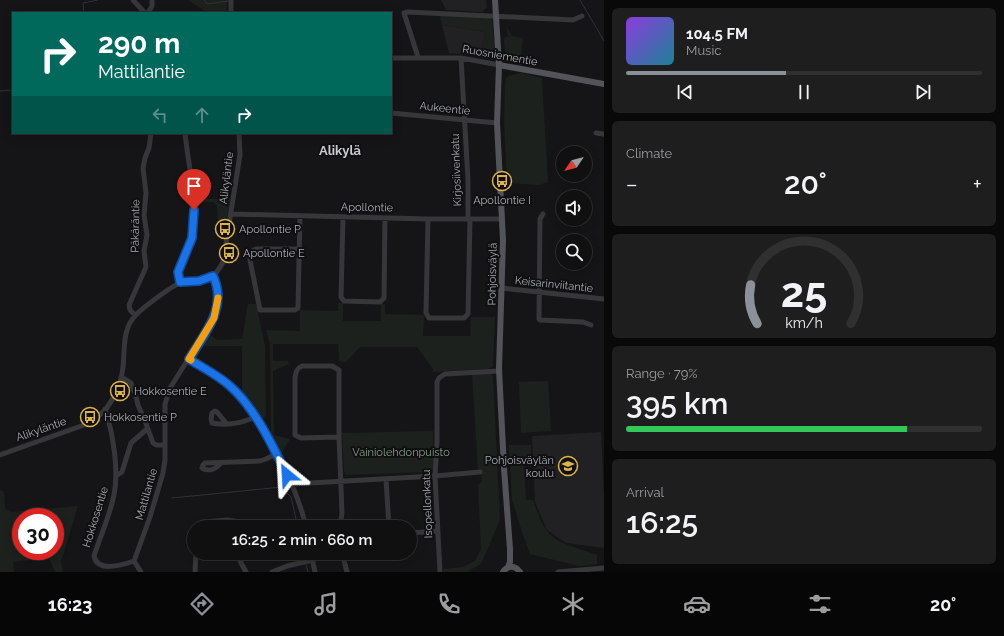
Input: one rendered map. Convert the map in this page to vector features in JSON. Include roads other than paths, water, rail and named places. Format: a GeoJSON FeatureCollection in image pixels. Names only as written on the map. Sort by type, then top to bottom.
{"type":"FeatureCollection","features":[{"type":"Feature","properties":{"kind":"main road","name":"Pohjoisväylä"},"geometry":{"type":"LineString","coordinates":[[495,0],[499,65],[497,123],[503,240],[499,371],[510,549],[510,562],[504,571]]}},
{"type":"Feature","properties":{"kind":"main road","name":"Ruosniementie"},"geometry":{"type":"LineString","coordinates":[[499,65],[604,84]]}},
{"type":"Feature","properties":{"kind":"main road","name":"Pohjoisväylä"},"geometry":{"type":"LineString","coordinates":[[510,549],[519,570]]}},
{"type":"Feature","properties":{"kind":"main road"},"geometry":{"type":"LineString","coordinates":[[504,571],[519,570]]}},
{"type":"Feature","properties":{"kind":"street"},"geometry":{"type":"LineString","coordinates":[[133,0],[144,12]]}},
{"type":"Feature","properties":{"kind":"street"},"geometry":{"type":"LineString","coordinates":[[149,12],[152,6],[152,0]]}},
{"type":"Feature","properties":{"kind":"street"},"geometry":{"type":"LineString","coordinates":[[231,0],[231,12]]}},
{"type":"Feature","properties":{"kind":"street"},"geometry":{"type":"LineString","coordinates":[[418,57],[404,13],[573,20],[582,16]]}},
{"type":"Feature","properties":{"kind":"street","name":"Ruosniementie"},"geometry":{"type":"LineString","coordinates":[[392,58],[462,58],[499,65]]}},
{"type":"Feature","properties":{"kind":"street","name":"Kirjosiivenkatu"},"geometry":{"type":"LineString","coordinates":[[428,219],[426,313],[429,318],[464,318],[468,314],[469,220],[462,58]]}},
{"type":"Feature","properties":{"kind":"street","name":"Aukeentie"},"geometry":{"type":"LineString","coordinates":[[392,113],[497,123]]}},
{"type":"Feature","properties":{"kind":"street"},"geometry":{"type":"LineString","coordinates":[[596,133],[604,134]]}},
{"type":"Feature","properties":{"kind":"street","name":"Päkäräntie"},"geometry":{"type":"LineString","coordinates":[[135,315],[130,310],[129,305],[146,267],[144,250],[147,235],[144,215],[146,193],[143,168],[149,148],[151,134]]}},
{"type":"Feature","properties":{"kind":"street"},"geometry":{"type":"LineString","coordinates":[[185,134],[193,199],[194,221],[191,242],[178,272],[180,282],[199,281],[213,276]]}},
{"type":"Feature","properties":{"kind":"street","name":"Alikyläntie"},"geometry":{"type":"LineString","coordinates":[[213,276],[219,270],[223,262],[232,214],[240,155],[239,134]]}},
{"type":"Feature","properties":{"kind":"street","name":"Apollontie"},"geometry":{"type":"LineString","coordinates":[[232,214],[469,220],[502,219]]}},
{"type":"Feature","properties":{"kind":"street"},"geometry":{"type":"LineString","coordinates":[[543,214],[540,219],[538,292],[539,319],[583,322],[591,325]]}},
{"type":"Feature","properties":{"kind":"street"},"geometry":{"type":"LineString","coordinates":[[299,249],[252,250],[250,254],[260,310],[295,310],[298,308],[300,216]]}},
{"type":"Feature","properties":{"kind":"street"},"geometry":{"type":"LineString","coordinates":[[343,217],[341,297],[344,301],[380,302],[384,298],[385,218]]}},
{"type":"Feature","properties":{"kind":"street","name":"Mattilantie"},"geometry":{"type":"LineString","coordinates":[[134,562],[164,473],[165,404],[170,388],[214,318],[218,304],[218,288],[213,276]]}},
{"type":"Feature","properties":{"kind":"street","name":"Alikyläntie"},"geometry":{"type":"LineString","coordinates":[[0,454],[84,424],[94,419],[105,409],[116,390],[121,377],[125,338],[128,328],[135,315],[180,282]]}},
{"type":"Feature","properties":{"kind":"street","name":"Keisarinviitantie"},"geometry":{"type":"LineString","coordinates":[[502,288],[604,299]]}},
{"type":"Feature","properties":{"kind":"street"},"geometry":{"type":"LineString","coordinates":[[189,359],[230,385],[255,417],[292,484],[304,520]]}},
{"type":"Feature","properties":{"kind":"street"},"geometry":{"type":"LineString","coordinates":[[339,437],[301,438],[295,435],[295,378],[296,370],[299,367],[332,366],[339,370],[341,520]]}},
{"type":"Feature","properties":{"kind":"street","name":"Isopellonkatu"},"geometry":{"type":"LineString","coordinates":[[440,572],[435,476],[437,441],[437,382],[439,378],[445,374],[499,371]]}},
{"type":"Feature","properties":{"kind":"street"},"geometry":{"type":"LineString","coordinates":[[121,377],[131,383],[153,443],[156,445],[165,445]]}},
{"type":"Feature","properties":{"kind":"street","name":"Hokkosentie"},"geometry":{"type":"LineString","coordinates":[[105,409],[109,421],[116,476],[114,496],[94,556],[95,563],[98,568],[109,570],[134,562]]}},
{"type":"Feature","properties":{"kind":"street"},"geometry":{"type":"LineString","coordinates":[[226,423],[242,422],[255,417]]}},
{"type":"Feature","properties":{"kind":"street"},"geometry":{"type":"LineString","coordinates":[[116,476],[122,472],[131,443],[147,429]]}},
{"type":"Feature","properties":{"kind":"street"},"geometry":{"type":"LineString","coordinates":[[221,463],[260,461],[276,454]]}},
{"type":"Feature","properties":{"kind":"street"},"geometry":{"type":"LineString","coordinates":[[292,484],[480,472]]}},
{"type":"Feature","properties":{"kind":"street"},"geometry":{"type":"LineString","coordinates":[[386,479],[389,520]]}},
{"type":"Feature","properties":{"kind":"street"},"geometry":{"type":"LineString","coordinates":[[417,532],[438,531]]}},
{"type":"Feature","properties":{"kind":"street"},"geometry":{"type":"LineString","coordinates":[[195,572],[196,560]]}},
{"type":"Feature","properties":{"kind":"street"},"geometry":{"type":"LineString","coordinates":[[240,560],[246,572]]}},
{"type":"Feature","properties":{"kind":"street"},"geometry":{"type":"LineString","coordinates":[[272,572],[313,560],[315,572]]}},
{"type":"Feature","properties":{"kind":"street"},"geometry":{"type":"LineString","coordinates":[[344,560],[347,572]]}},
{"type":"Feature","properties":{"kind":"street"},"geometry":{"type":"LineString","coordinates":[[134,562],[140,572]]}},
{"type":"Feature","properties":{"kind":"street"},"geometry":{"type":"LineString","coordinates":[[558,572],[604,568]]}},
{"type":"Feature","properties":{"kind":"waterway"},"geometry":{"type":"LineString","coordinates":[[84,12],[83,3],[98,0]]}},
{"type":"Feature","properties":{"kind":"waterway"},"geometry":{"type":"LineString","coordinates":[[204,0],[207,4],[228,1]]}},
{"type":"Feature","properties":{"kind":"waterway"},"geometry":{"type":"LineString","coordinates":[[580,0],[604,41]]}},
{"type":"Feature","properties":{"kind":"waterway"},"geometry":{"type":"LineString","coordinates":[[0,91],[12,90]]}},
{"type":"Feature","properties":{"kind":"waterway"},"geometry":{"type":"LineString","coordinates":[[172,498],[283,488]]}},
{"type":"Feature","properties":{"kind":"waterway"},"geometry":{"type":"LineString","coordinates":[[286,492],[291,497],[296,519]]}},
{"type":"Feature","properties":{"kind":"waterway"},"geometry":{"type":"LineString","coordinates":[[306,565],[308,572]]}},
{"type":"Feature","properties":{"kind":"place","name":"Apollontie I"},"geometry":{"type":"Point","coordinates":[502,181]}},
{"type":"Feature","properties":{"kind":"place","name":"Apollontie P"},"geometry":{"type":"Point","coordinates":[225,229]}},
{"type":"Feature","properties":{"kind":"place","name":"Apollontie E"},"geometry":{"type":"Point","coordinates":[229,253]}},
{"type":"Feature","properties":{"kind":"place","name":"Hokkosentie E"},"geometry":{"type":"Point","coordinates":[120,391]}},
{"type":"Feature","properties":{"kind":"place","name":"Hokkosentie P"},"geometry":{"type":"Point","coordinates":[90,417]}},
{"type":"Feature","properties":{"kind":"place","name":"Pohjoisväylän koulu"},"geometry":{"type":"Point","coordinates":[568,466]}},
{"type":"Feature","properties":{"kind":"district","name":"Alikylä"},"geometry":{"type":"Point","coordinates":[340,150]}},
{"type":"Feature","properties":{"kind":"park label","name":"Vainiolehdonpuisto"},"geometry":{"type":"Point","coordinates":[401,452]}}]}
